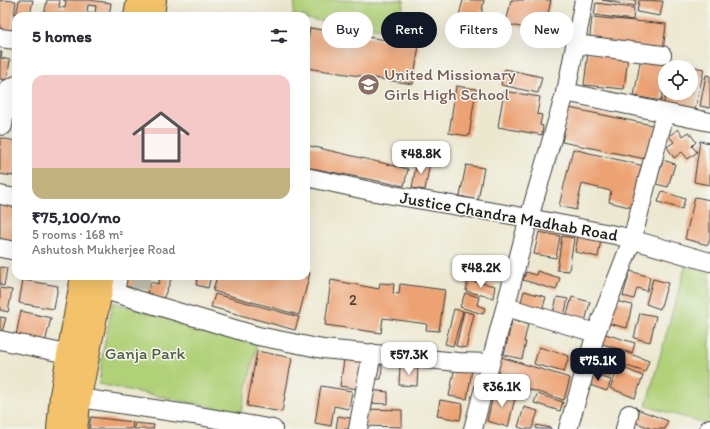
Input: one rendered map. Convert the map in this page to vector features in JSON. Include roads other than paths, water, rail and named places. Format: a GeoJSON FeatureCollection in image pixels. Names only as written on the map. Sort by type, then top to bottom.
{"type":"FeatureCollection","features":[{"type":"Feature","properties":{"kind":"main road"},"geometry":{"type":"LineString","coordinates":[[136,12],[138,0]]}},
{"type":"Feature","properties":{"kind":"main road"},"geometry":{"type":"LineString","coordinates":[[154,12],[155,0]]}},
{"type":"Feature","properties":{"kind":"main road"},"geometry":{"type":"LineString","coordinates":[[76,429],[70,396],[67,354],[81,280]]}},
{"type":"Feature","properties":{"kind":"main road"},"geometry":{"type":"LineString","coordinates":[[58,429],[109,284]]}},
{"type":"Feature","properties":{"kind":"street"},"geometry":{"type":"LineString","coordinates":[[473,429],[529,218],[565,92],[584,0]]}},
{"type":"Feature","properties":{"kind":"street"},"geometry":{"type":"LineString","coordinates":[[0,38],[12,40]]}},
{"type":"Feature","properties":{"kind":"street"},"geometry":{"type":"LineString","coordinates":[[575,44],[662,55]]}},
{"type":"Feature","properties":{"kind":"street"},"geometry":{"type":"LineString","coordinates":[[6,127],[3,107],[8,89],[12,87]]}},
{"type":"Feature","properties":{"kind":"street"},"geometry":{"type":"LineString","coordinates":[[565,92],[710,122]]}},
{"type":"Feature","properties":{"kind":"street"},"geometry":{"type":"LineString","coordinates":[[568,429],[596,334],[632,240],[665,113]]}},
{"type":"Feature","properties":{"kind":"street","name":"Justice Chandra Madhab Road"},"geometry":{"type":"LineString","coordinates":[[310,178],[375,192],[529,218],[620,236],[710,262]]}},
{"type":"Feature","properties":{"kind":"street"},"geometry":{"type":"LineString","coordinates":[[0,195],[12,197]]}},
{"type":"Feature","properties":{"kind":"street"},"geometry":{"type":"LineString","coordinates":[[0,248],[12,250]]}},
{"type":"Feature","properties":{"kind":"street"},"geometry":{"type":"LineString","coordinates":[[109,284],[258,336],[323,349],[458,362],[490,363]]}},
{"type":"Feature","properties":{"kind":"street"},"geometry":{"type":"LineString","coordinates":[[506,307],[596,334]]}},
{"type":"Feature","properties":{"kind":"street"},"geometry":{"type":"LineString","coordinates":[[0,340],[67,354]]}},
{"type":"Feature","properties":{"kind":"street"},"geometry":{"type":"LineString","coordinates":[[358,429],[372,353]]}},
{"type":"Feature","properties":{"kind":"street"},"geometry":{"type":"LineString","coordinates":[[70,396],[205,423],[273,429]]}},
{"type":"Feature","properties":{"kind":"tunnel"},"geometry":{"type":"LineString","coordinates":[[140,289],[141,280]]}},
{"type":"Feature","properties":{"kind":"place","name":"United Missionary Girls High School"},"geometry":{"type":"Point","coordinates":[369,84]}},
{"type":"Feature","properties":{"kind":"park label","name":"Ganja Park"},"geometry":{"type":"Point","coordinates":[145,353]}}]}
